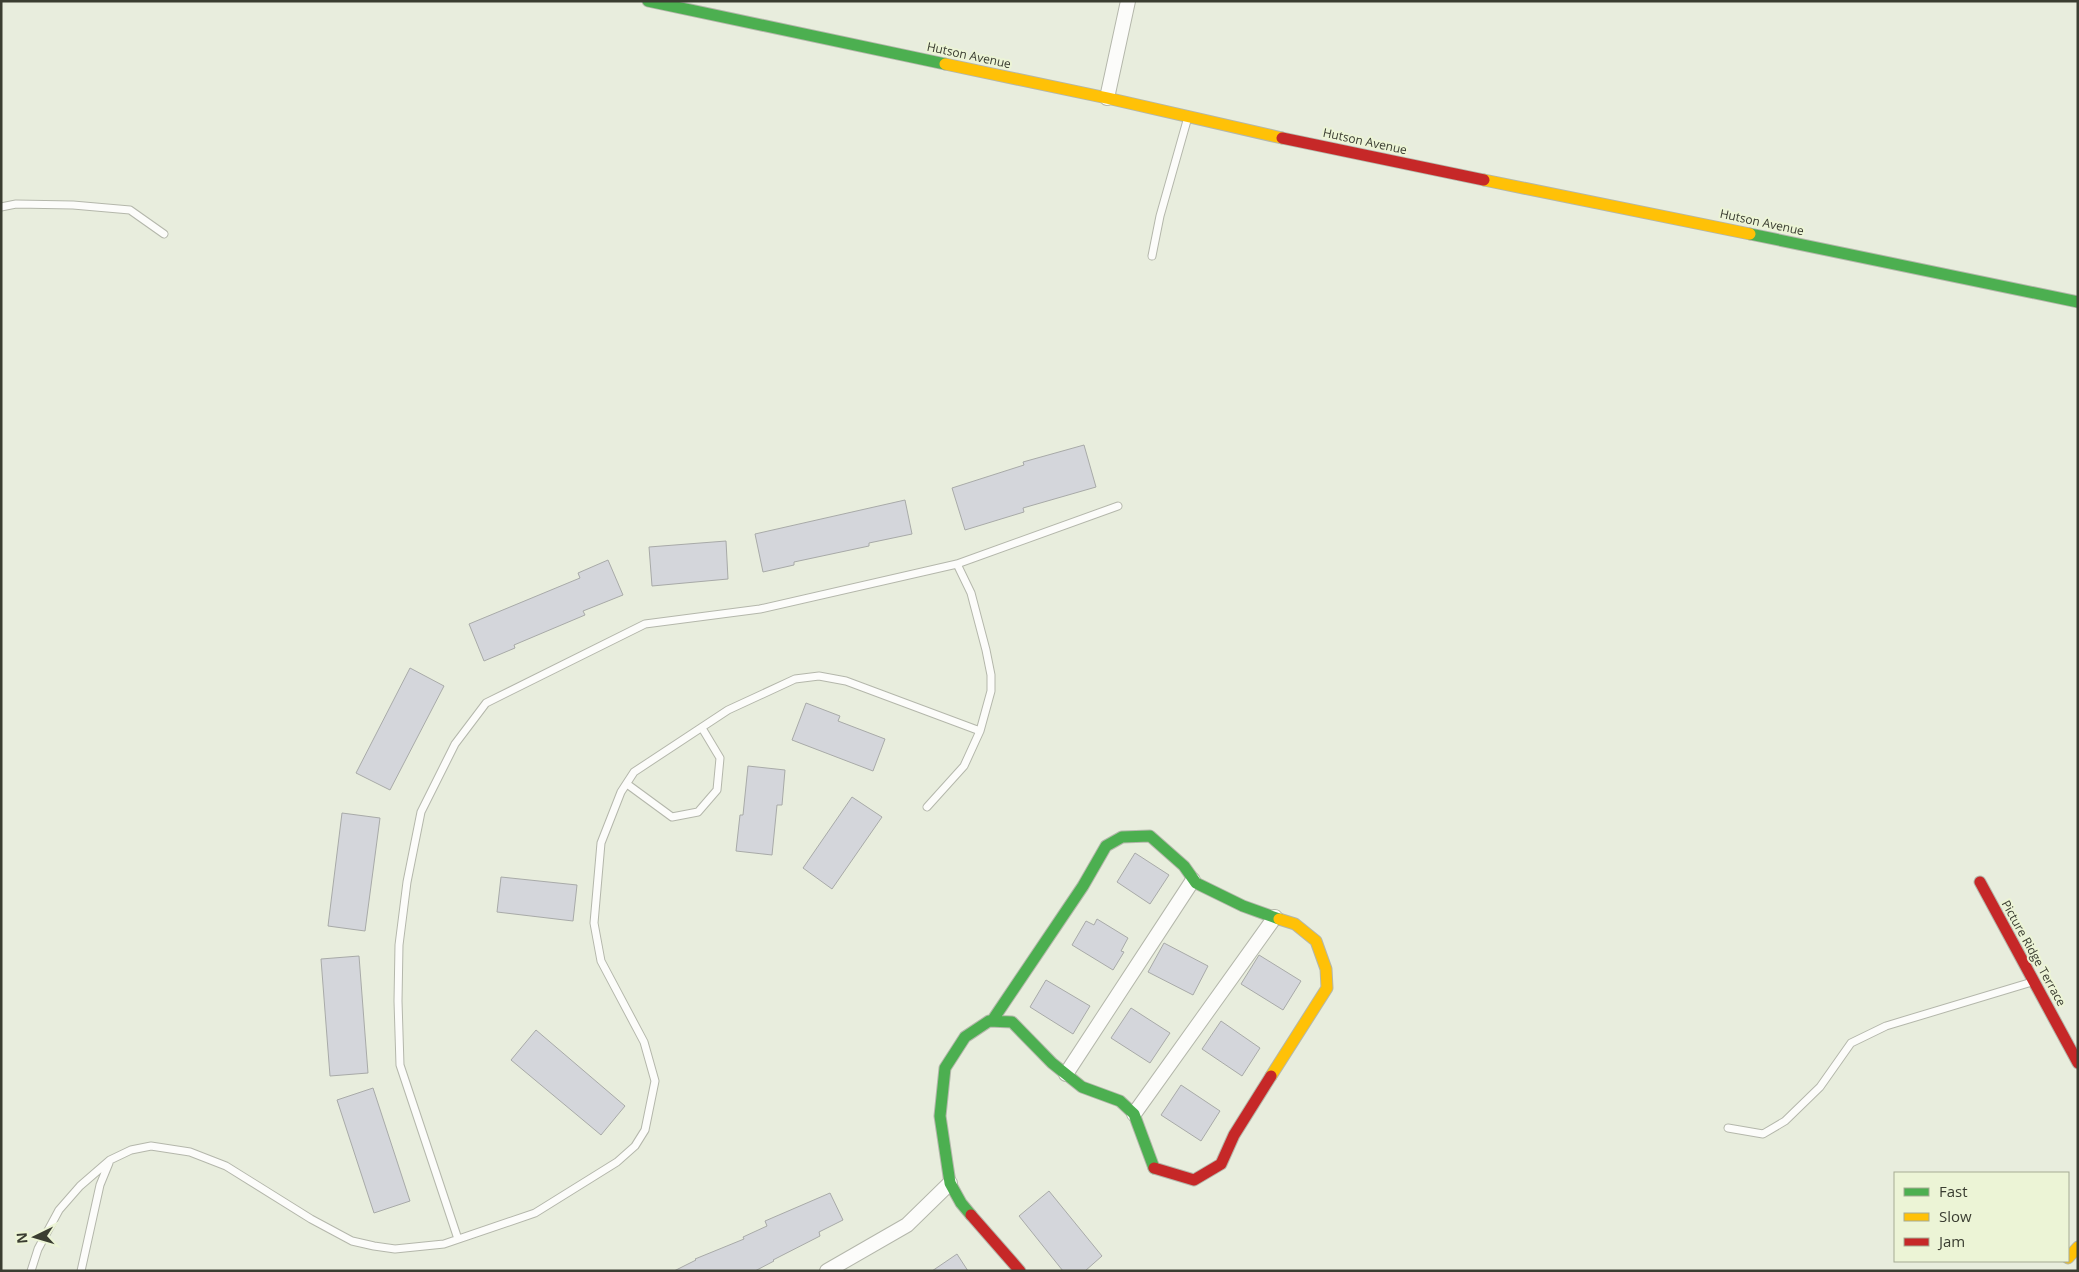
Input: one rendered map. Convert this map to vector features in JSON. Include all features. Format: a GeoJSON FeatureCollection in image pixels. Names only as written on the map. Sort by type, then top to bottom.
{"type":"FeatureCollection","features":[{"type":"Feature","properties":{"kind":"street","name":"Hutson Avenue"},"geometry":{"type":"LineString","coordinates":[[648,1],[1107,98],[1287,139],[2078,302]]}},
{"type":"Feature","properties":{"kind":"street"},"geometry":{"type":"LineString","coordinates":[[1107,98],[1128,1]]}},
{"type":"Feature","properties":{"kind":"street"},"geometry":{"type":"LineString","coordinates":[[992,1021],[1083,886],[1106,846],[1122,837],[1150,836],[1184,866],[1196,884],[1243,906],[1295,924],[1316,941],[1326,969],[1327,988],[1234,1135],[1221,1164],[1194,1180],[1155,1170],[1134,1114],[1120,1101],[1082,1087],[1052,1063],[1012,1022],[992,1021],[989,1020],[965,1037],[945,1068],[940,1116],[950,1183],[960,1203],[1020,1271]]}},
{"type":"Feature","properties":{"kind":"street"},"geometry":{"type":"LineString","coordinates":[[1066,1074],[1193,880]]}},
{"type":"Feature","properties":{"kind":"street","name":"Picture Ridge Terrace"},"geometry":{"type":"LineString","coordinates":[[1980,882],[2078,1063]]}},
{"type":"Feature","properties":{"kind":"street"},"geometry":{"type":"LineString","coordinates":[[1134,1114],[1274,917]]}},
{"type":"Feature","properties":{"kind":"street"},"geometry":{"type":"LineString","coordinates":[[828,1271],[907,1224],[950,1183]]}},
{"type":"Feature","properties":{"kind":"street"},"geometry":{"type":"LineString","coordinates":[[2069,1257],[2078,1247]]}},
{"type":"Feature","properties":{"kind":"lane"},"geometry":{"type":"LineString","coordinates":[[1152,256],[1160,216],[1188,116]]}},
{"type":"Feature","properties":{"kind":"lane"},"geometry":{"type":"LineString","coordinates":[[1,207],[16,204],[73,205],[130,210],[164,234]]}},
{"type":"Feature","properties":{"kind":"lane"},"geometry":{"type":"LineString","coordinates":[[458,1239],[400,1065],[398,945],[407,882],[421,812],[455,744],[486,703],[645,624],[760,609],[957,564],[1118,506]]}},
{"type":"Feature","properties":{"kind":"lane"},"geometry":{"type":"LineString","coordinates":[[927,806],[964,766],[980,731],[991,691],[991,675],[971,593],[957,564]]}},
{"type":"Feature","properties":{"kind":"lane"},"geometry":{"type":"LineString","coordinates":[[31,1271],[38,1249],[59,1210],[80,1186],[110,1160],[131,1150],[151,1146],[190,1152],[226,1166],[311,1219],[352,1241],[374,1246],[395,1249],[444,1244],[535,1213],[617,1162],[636,1146],[645,1130],[654,1081],[644,1042],[601,961],[594,923],[601,843],[621,792],[634,772],[728,710],[795,679],[819,676],[846,681],[980,731]]}},
{"type":"Feature","properties":{"kind":"lane"},"geometry":{"type":"LineString","coordinates":[[627,784],[672,817],[698,812],[716,790],[720,758],[702,728]]}},
{"type":"Feature","properties":{"kind":"lane"},"geometry":{"type":"LineString","coordinates":[[1728,1128],[1763,1134],[1786,1121],[1820,1087],[1851,1043],[1886,1026],[2034,982]]}},
{"type":"Feature","properties":{"kind":"lane"},"geometry":{"type":"LineString","coordinates":[[81,1271],[100,1185],[110,1160]]}},
{"type":"Feature","properties":{"kind":"building"},"geometry":{"type":"Polygon","coordinates":[[[1084,445],[1096,487],[1023,508],[1024,512],[965,530],[952,488],[1024,465],[1023,462],[1084,445]]]}},
{"type":"Feature","properties":{"kind":"building"},"geometry":{"type":"Polygon","coordinates":[[[905,500],[912,534],[869,543],[869,546],[794,562],[794,565],[763,572],[755,534],[905,500]]]}},
{"type":"Feature","properties":{"kind":"building"},"geometry":{"type":"Polygon","coordinates":[[[726,541],[728,579],[652,586],[649,547],[726,541]]]}},
{"type":"Feature","properties":{"kind":"building"},"geometry":{"type":"Polygon","coordinates":[[[608,560],[623,595],[583,611],[585,615],[514,645],[515,648],[484,661],[469,624],[580,578],[578,573],[608,560]]]}},
{"type":"Feature","properties":{"kind":"building"},"geometry":{"type":"Polygon","coordinates":[[[410,668],[444,686],[390,790],[356,773],[410,668]]]}},
{"type":"Feature","properties":{"kind":"building"},"geometry":{"type":"Polygon","coordinates":[[[806,703],[840,716],[838,721],[885,739],[873,771],[792,740],[806,703]]]}},
{"type":"Feature","properties":{"kind":"building"},"geometry":{"type":"Polygon","coordinates":[[[748,766],[785,770],[782,805],[777,805],[772,855],[736,851],[740,815],[743,815],[748,766]]]}},
{"type":"Feature","properties":{"kind":"building"},"geometry":{"type":"Polygon","coordinates":[[[852,797],[882,817],[832,889],[803,868],[852,797]]]}},
{"type":"Feature","properties":{"kind":"building"},"geometry":{"type":"Polygon","coordinates":[[[342,813],[380,818],[365,931],[328,926],[342,813]]]}},
{"type":"Feature","properties":{"kind":"building"},"geometry":{"type":"Polygon","coordinates":[[[1135,853],[1169,875],[1150,904],[1117,882],[1135,853]]]}},
{"type":"Feature","properties":{"kind":"building"},"geometry":{"type":"Polygon","coordinates":[[[501,877],[577,885],[573,921],[497,912],[501,877]]]}},
{"type":"Feature","properties":{"kind":"building"},"geometry":{"type":"Polygon","coordinates":[[[1097,919],[1128,938],[1121,951],[1124,952],[1113,970],[1072,945],[1086,921],[1094,925],[1097,919]]]}},
{"type":"Feature","properties":{"kind":"building"},"geometry":{"type":"Polygon","coordinates":[[[1164,943],[1208,966],[1193,995],[1148,972],[1164,943]]]}},
{"type":"Feature","properties":{"kind":"building"},"geometry":{"type":"Polygon","coordinates":[[[1259,955],[1301,981],[1283,1010],[1241,984],[1259,955]]]}},
{"type":"Feature","properties":{"kind":"building"},"geometry":{"type":"Polygon","coordinates":[[[359,956],[368,1073],[330,1076],[321,959],[359,956]]]}},
{"type":"Feature","properties":{"kind":"building"},"geometry":{"type":"Polygon","coordinates":[[[1046,980],[1090,1006],[1073,1034],[1030,1007],[1046,980]]]}},
{"type":"Feature","properties":{"kind":"building"},"geometry":{"type":"Polygon","coordinates":[[[1131,1008],[1170,1033],[1150,1063],[1111,1038],[1131,1008]]]}},
{"type":"Feature","properties":{"kind":"building"},"geometry":{"type":"Polygon","coordinates":[[[1221,1021],[1260,1048],[1242,1076],[1202,1049],[1221,1021]]]}},
{"type":"Feature","properties":{"kind":"building"},"geometry":{"type":"Polygon","coordinates":[[[536,1030],[625,1106],[601,1135],[511,1060],[536,1030]]]}},
{"type":"Feature","properties":{"kind":"building"},"geometry":{"type":"Polygon","coordinates":[[[1181,1085],[1220,1111],[1201,1141],[1161,1115],[1181,1085]]]}},
{"type":"Feature","properties":{"kind":"building"},"geometry":{"type":"Polygon","coordinates":[[[373,1088],[410,1201],[374,1213],[337,1100],[373,1088]]]}},
{"type":"Feature","properties":{"kind":"building"},"geometry":{"type":"Polygon","coordinates":[[[1049,1191],[1102,1256],[1085,1271],[1063,1271],[1019,1216],[1049,1191]]]}},
{"type":"Feature","properties":{"kind":"building"},"geometry":{"type":"Polygon","coordinates":[[[830,1193],[843,1220],[819,1232],[820,1236],[755,1271],[674,1271],[695,1259],[744,1239],[743,1237],[767,1226],[765,1221],[830,1193]]]}},
{"type":"Feature","properties":{"kind":"building"},"geometry":{"type":"Polygon","coordinates":[[[957,1254],[968,1271],[932,1271],[957,1254]]]}},
{"type":"Feature","properties":{"kind":"traffic: fast"},"geometry":{"type":"LineString","coordinates":[[648,1],[945,64]]}},
{"type":"Feature","properties":{"kind":"traffic: fast"},"geometry":{"type":"LineString","coordinates":[[1750,234],[2078,302]]}},
{"type":"Feature","properties":{"kind":"traffic: fast"},"geometry":{"type":"LineString","coordinates":[[992,1021],[1083,886],[1106,846],[1122,837],[1150,836],[1184,866],[1196,883],[1243,906],[1279,919]]}},
{"type":"Feature","properties":{"kind":"traffic: fast"},"geometry":{"type":"LineString","coordinates":[[971,1215],[961,1203],[950,1183],[940,1116],[945,1068],[965,1037],[989,1021],[1012,1022],[1052,1063],[1082,1087],[1120,1101],[1134,1114],[1154,1168]]}},
{"type":"Feature","properties":{"kind":"traffic: slow"},"geometry":{"type":"LineString","coordinates":[[945,64],[1107,98],[1282,138]]}},
{"type":"Feature","properties":{"kind":"traffic: slow"},"geometry":{"type":"LineString","coordinates":[[1484,180],[1750,234]]}},
{"type":"Feature","properties":{"kind":"traffic: slow"},"geometry":{"type":"LineString","coordinates":[[1271,1076],[1327,988],[1326,969],[1316,941],[1295,924],[1279,919]]}},
{"type":"Feature","properties":{"kind":"traffic: slow"},"geometry":{"type":"LineString","coordinates":[[2069,1257],[2078,1247]]}},
{"type":"Feature","properties":{"kind":"traffic: jam"},"geometry":{"type":"LineString","coordinates":[[1282,138],[1484,180]]}},
{"type":"Feature","properties":{"kind":"traffic: jam"},"geometry":{"type":"LineString","coordinates":[[1980,882],[2078,1063]]}},
{"type":"Feature","properties":{"kind":"traffic: jam"},"geometry":{"type":"LineString","coordinates":[[1154,1168],[1194,1180],[1221,1164],[1234,1135],[1271,1076]]}},
{"type":"Feature","properties":{"kind":"traffic: jam"},"geometry":{"type":"LineString","coordinates":[[971,1215],[1020,1271]]}}]}
